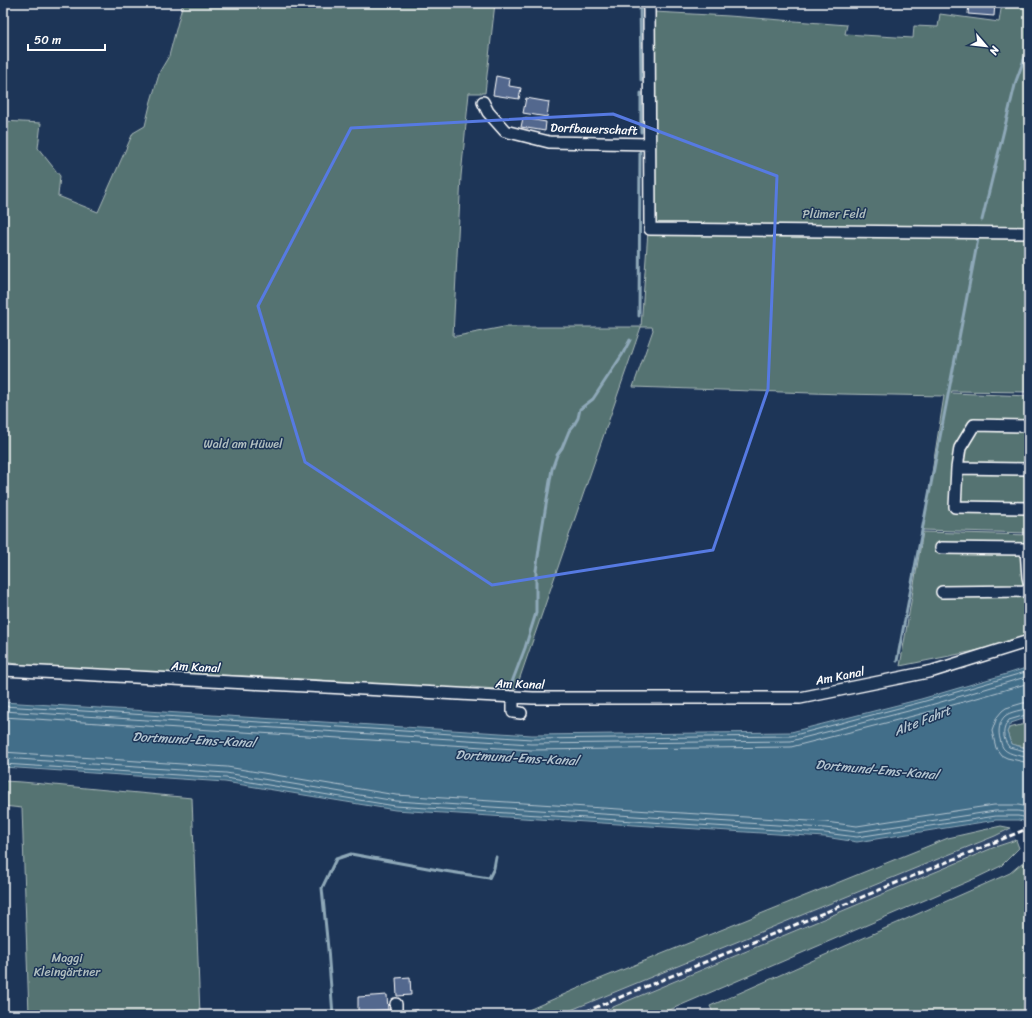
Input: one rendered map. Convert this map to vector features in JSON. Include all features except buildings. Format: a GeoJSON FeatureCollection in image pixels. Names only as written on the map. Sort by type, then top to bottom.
{"type":"FeatureCollection","features":[{"type":"Feature","properties":{"kind":"street","name":"Dorfbauerschaft"},"geometry":{"type":"LineString","coordinates":[[483,102],[488,112],[505,131],[549,142],[650,144],[649,3]]}},
{"type":"Feature","properties":{"kind":"street"},"geometry":{"type":"LineString","coordinates":[[650,144],[650,229],[1029,234]]}},
{"type":"Feature","properties":{"kind":"street"},"geometry":{"type":"LineString","coordinates":[[1029,426],[974,425],[960,448],[957,468],[955,507],[1029,508]]}},
{"type":"Feature","properties":{"kind":"street"},"geometry":{"type":"LineString","coordinates":[[957,468],[1029,469]]}},
{"type":"Feature","properties":{"kind":"street"},"geometry":{"type":"LineString","coordinates":[[941,548],[1026,549],[1029,582]]}},
{"type":"Feature","properties":{"kind":"street"},"geometry":{"type":"LineString","coordinates":[[942,592],[1029,591]]}},
{"type":"Feature","properties":{"kind":"street","name":"Am Kanal"},"geometry":{"type":"LineString","coordinates":[[3,670],[534,698],[800,698],[933,671],[1029,641]]}},
{"type":"Feature","properties":{"kind":"street"},"geometry":{"type":"LineString","coordinates":[[513,697],[513,712],[521,713]]}},
{"type":"Feature","properties":{"kind":"highlighted area"},"geometry":{"type":"Polygon","coordinates":[[[613,114],[777,176],[768,389],[713,550],[492,585],[305,462],[258,306],[351,128],[613,114]]]}},
{"type":"Feature","properties":{"kind":"shaded area"},"geometry":{"type":"Polygon","coordinates":[[[1011,828],[1016,840],[995,847],[594,1015],[559,1015],[995,836],[1011,828]]]}},
{"type":"Feature","properties":{"kind":"green space","name":"Wald am Hüwel"},"geometry":{"type":"Polygon","coordinates":[[[183,3],[495,3],[485,93],[469,93],[461,176],[453,336],[504,327],[641,327],[516,689],[507,690],[472,687],[469,690],[270,677],[55,669],[3,662],[3,121],[41,123],[38,148],[60,176],[58,196],[98,212],[133,133],[145,126],[160,71],[169,56],[183,3]]]}},
{"type":"Feature","properties":{"kind":"green space","name":"Plümer Feld"},"geometry":{"type":"Polygon","coordinates":[[[1002,3],[1029,3],[1029,392],[952,391],[951,393],[1029,396],[1029,533],[923,530],[944,396],[633,387],[653,330],[652,327],[641,327],[648,231],[654,12],[847,25],[845,34],[913,38],[914,26],[938,27],[940,14],[999,22],[1002,3]]]}},
{"type":"Feature","properties":{"kind":"green space"},"geometry":{"type":"Polygon","coordinates":[[[923,532],[1029,535],[1029,640],[900,666],[923,532]]]}},
{"type":"Feature","properties":{"kind":"green space"},"geometry":{"type":"Polygon","coordinates":[[[1029,723],[1029,748],[1011,744],[1007,732],[1009,728],[1029,723]]]}},
{"type":"Feature","properties":{"kind":"green space","name":"Maggi Kleingärtner"},"geometry":{"type":"Polygon","coordinates":[[[3,781],[192,798],[200,1015],[29,1015],[22,808],[3,806],[3,781]]]}},
{"type":"Feature","properties":{"kind":"green space"},"geometry":{"type":"Polygon","coordinates":[[[1001,826],[1011,828],[995,836],[559,1015],[517,1015],[595,981],[948,838],[1001,826]]]}},
{"type":"Feature","properties":{"kind":"green space"},"geometry":{"type":"Polygon","coordinates":[[[1016,840],[1019,848],[1001,866],[658,1015],[594,1015],[995,847],[1016,840]]]}},
{"type":"Feature","properties":{"kind":"green space"},"geometry":{"type":"Polygon","coordinates":[[[1029,857],[1029,1015],[714,1015],[710,1006],[1010,873],[1029,857]]]}},
{"type":"Feature","properties":{"kind":"water"},"geometry":{"type":"Polygon","coordinates":[[[1029,667],[1029,717],[1011,723],[1007,732],[1011,744],[1029,749],[1029,822],[1018,820],[996,820],[857,842],[825,837],[395,810],[225,782],[3,767],[3,702],[532,735],[791,732],[921,699],[1029,667]]]}},
{"type":"Feature","properties":{"kind":"waterway"},"geometry":{"type":"LineString","coordinates":[[640,3],[641,80]]}},
{"type":"Feature","properties":{"kind":"waterway"},"geometry":{"type":"LineString","coordinates":[[982,220],[1016,81],[1029,46]]}},
{"type":"Feature","properties":{"kind":"waterway"},"geometry":{"type":"LineString","coordinates":[[641,93],[641,132]]}},
{"type":"Feature","properties":{"kind":"waterway"},"geometry":{"type":"LineString","coordinates":[[639,316],[640,152]]}},
{"type":"Feature","properties":{"kind":"waterway"},"geometry":{"type":"LineString","coordinates":[[897,661],[978,239]]}},
{"type":"Feature","properties":{"kind":"waterway"},"geometry":{"type":"LineString","coordinates":[[509,690],[525,648],[536,613],[536,571],[552,469],[569,431],[578,418],[580,409],[593,399],[630,340]]}},
{"type":"Feature","properties":{"kind":"waterway"},"geometry":{"type":"LineString","coordinates":[[333,1015],[322,888],[336,859],[351,854],[489,878],[494,868],[496,857]]}},
{"type":"Feature","properties":{"kind":"railway"},"geometry":{"type":"LineString","coordinates":[[577,1015],[1029,828]]}},
{"type":"Feature","properties":{"kind":"water label","name":"Alte Fahrt"},"geometry":{"type":"Point","coordinates":[922,720]}},
{"type":"Feature","properties":{"kind":"water label","name":"Dortmund-Ems-Kanal"},"geometry":{"type":"Point","coordinates":[194,739]}},
{"type":"Feature","properties":{"kind":"water label","name":"Dortmund-Ems-Kanal"},"geometry":{"type":"Point","coordinates":[517,757]}},
{"type":"Feature","properties":{"kind":"water label","name":"Dortmund-Ems-Kanal"},"geometry":{"type":"Point","coordinates":[877,769]}}]}
